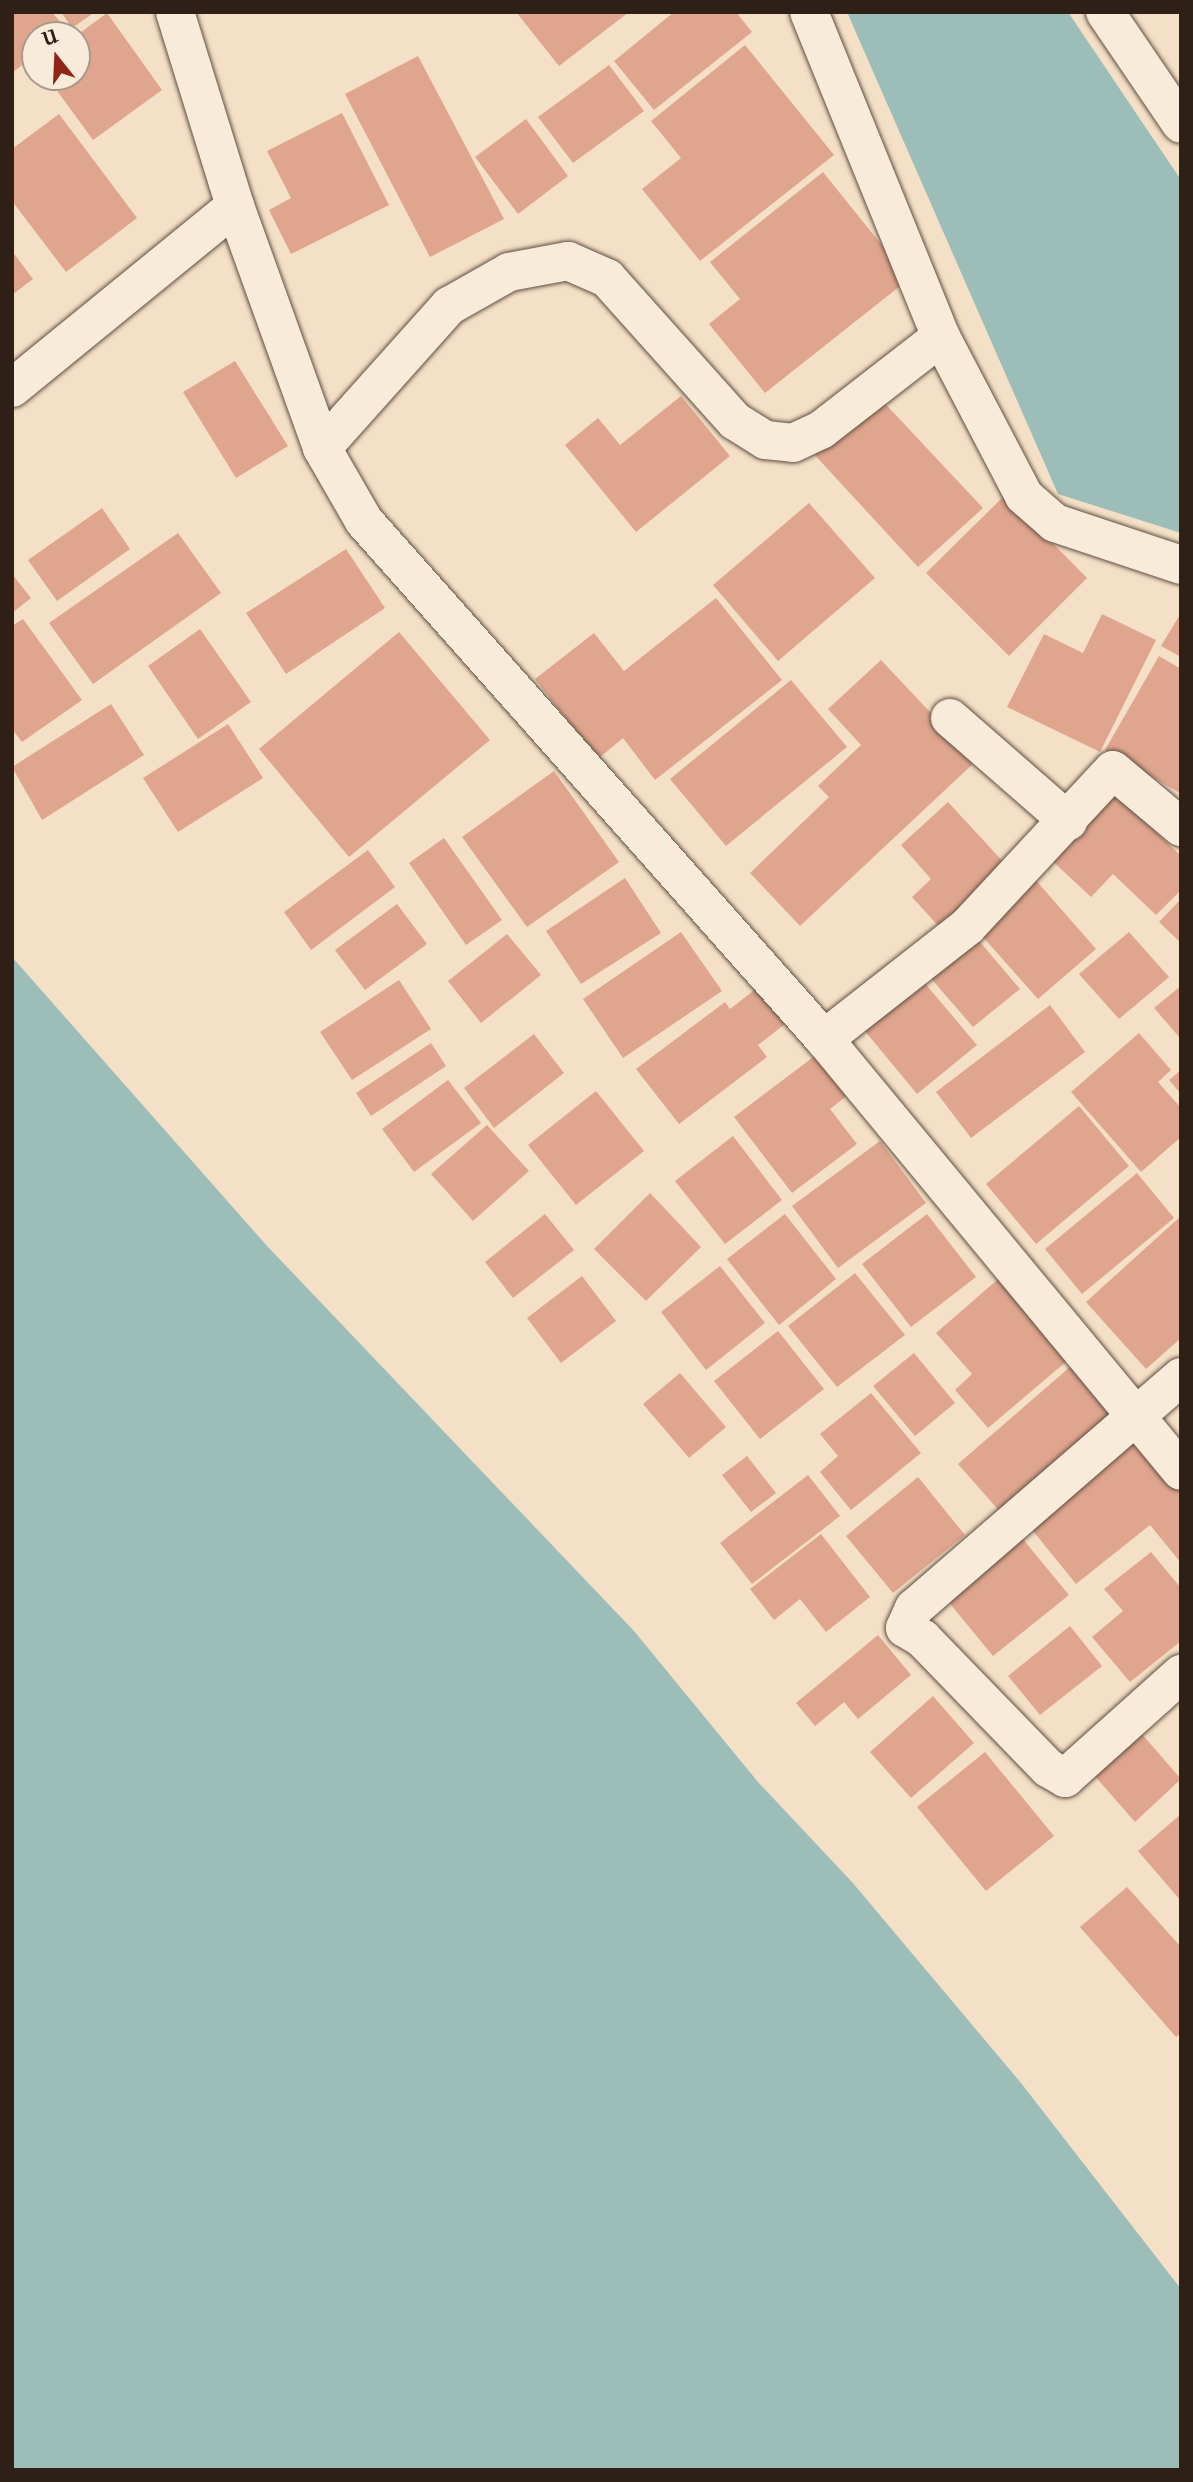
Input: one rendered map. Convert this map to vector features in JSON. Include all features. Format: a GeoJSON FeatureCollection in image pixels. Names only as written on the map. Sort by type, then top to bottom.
{"type":"FeatureCollection","features":[{"type":"Feature","properties":{"kind":"street"},"geometry":{"type":"LineString","coordinates":[[175,12],[235,206],[322,448],[364,521],[824,1039],[1181,1471]]}},
{"type":"Feature","properties":{"kind":"street"},"geometry":{"type":"LineString","coordinates":[[809,12],[941,337],[1015,482],[1034,506],[1055,523],[1181,565]]}},
{"type":"Feature","properties":{"kind":"street"},"geometry":{"type":"LineString","coordinates":[[1105,12],[1181,124]]}},
{"type":"Feature","properties":{"kind":"street"},"geometry":{"type":"LineString","coordinates":[[12,388],[235,206]]}},
{"type":"Feature","properties":{"kind":"street"},"geometry":{"type":"LineString","coordinates":[[322,448],[449,306],[509,272],[568,261],[607,278],[735,421],[766,440],[793,443],[821,430],[941,337]]}},
{"type":"Feature","properties":{"kind":"street"},"geometry":{"type":"LineString","coordinates":[[950,718],[1068,821]]}},
{"type":"Feature","properties":{"kind":"street"},"geometry":{"type":"LineString","coordinates":[[824,1039],[967,927],[1113,770],[1181,827]]}},
{"type":"Feature","properties":{"kind":"street"},"geometry":{"type":"LineString","coordinates":[[1181,1377],[914,1608],[905,1628],[923,1639],[1048,1768],[1065,1777],[1181,1674]]}},
{"type":"Feature","properties":{"kind":"water"},"geometry":{"type":"Polygon","coordinates":[[[847,12],[1068,12],[1181,180],[1181,533],[1058,494],[847,12]]]}},
{"type":"Feature","properties":{"kind":"water"},"geometry":{"type":"Polygon","coordinates":[[[12,957],[268,1247],[634,1631],[758,1782],[852,1882],[1021,2083],[1181,2289],[1181,2470],[12,2470],[12,957]]]}},
{"type":"Feature","properties":{"kind":"building"},"geometry":{"type":"Polygon","coordinates":[[[12,12],[52,12],[60,21],[21,21],[21,66],[12,73],[12,12]]]}},
{"type":"Feature","properties":{"kind":"building"},"geometry":{"type":"Polygon","coordinates":[[[61,12],[95,12],[82,21],[67,21],[61,12]]]}},
{"type":"Feature","properties":{"kind":"building"},"geometry":{"type":"Polygon","coordinates":[[[516,12],[629,12],[559,66],[516,12]]]}},
{"type":"Feature","properties":{"kind":"building"},"geometry":{"type":"Polygon","coordinates":[[[674,12],[736,12],[752,32],[654,110],[614,61],[674,12]]]}},
{"type":"Feature","properties":{"kind":"building"},"geometry":{"type":"Polygon","coordinates":[[[107,13],[162,90],[93,140],[57,91],[91,91],[91,25],[107,13]]]}},
{"type":"Feature","properties":{"kind":"building"},"geometry":{"type":"Polygon","coordinates":[[[745,45],[834,155],[700,261],[642,189],[681,158],[651,121],[745,45]]]}},
{"type":"Feature","properties":{"kind":"building"},"geometry":{"type":"Polygon","coordinates":[[[418,56],[504,219],[430,257],[345,94],[418,56]]]}},
{"type":"Feature","properties":{"kind":"building"},"geometry":{"type":"Polygon","coordinates":[[[609,65],[644,111],[573,163],[538,117],[609,65]]]}},
{"type":"Feature","properties":{"kind":"building"},"geometry":{"type":"Polygon","coordinates":[[[342,113],[389,205],[291,254],[269,210],[291,198],[267,151],[342,113]]]}},
{"type":"Feature","properties":{"kind":"building"},"geometry":{"type":"Polygon","coordinates":[[[59,114],[137,218],[66,272],[12,201],[12,149],[59,114]]]}},
{"type":"Feature","properties":{"kind":"building"},"geometry":{"type":"Polygon","coordinates":[[[526,119],[568,176],[518,214],[475,157],[526,119]]]}},
{"type":"Feature","properties":{"kind":"building"},"geometry":{"type":"Polygon","coordinates":[[[823,172],[909,279],[765,393],[709,324],[740,299],[710,262],[823,172]]]}},
{"type":"Feature","properties":{"kind":"building"},"geometry":{"type":"Polygon","coordinates":[[[12,251],[33,279],[12,295],[12,251]]]}},
{"type":"Feature","properties":{"kind":"building"},"geometry":{"type":"Polygon","coordinates":[[[235,361],[288,446],[236,478],[183,392],[235,361]]]}},
{"type":"Feature","properties":{"kind":"building"},"geometry":{"type":"Polygon","coordinates":[[[876,394],[983,508],[918,567],[812,452],[876,394]]]}},
{"type":"Feature","properties":{"kind":"building"},"geometry":{"type":"Polygon","coordinates":[[[681,396],[730,456],[636,532],[565,445],[598,418],[620,445],[681,396]]]}},
{"type":"Feature","properties":{"kind":"building"},"geometry":{"type":"Polygon","coordinates":[[[1005,495],[1087,578],[1009,656],[926,573],[1005,495]]]}},
{"type":"Feature","properties":{"kind":"building"},"geometry":{"type":"Polygon","coordinates":[[[809,503],[875,578],[778,661],[713,585],[809,503]]]}},
{"type":"Feature","properties":{"kind":"building"},"geometry":{"type":"Polygon","coordinates":[[[102,508],[130,549],[57,601],[28,560],[102,508]]]}},
{"type":"Feature","properties":{"kind":"building"},"geometry":{"type":"Polygon","coordinates":[[[178,533],[221,593],[93,684],[49,623],[178,533]]]}},
{"type":"Feature","properties":{"kind":"building"},"geometry":{"type":"Polygon","coordinates":[[[346,549],[385,608],[286,674],[246,613],[346,549]]]}},
{"type":"Feature","properties":{"kind":"building"},"geometry":{"type":"Polygon","coordinates":[[[12,574],[31,598],[12,613],[12,574]]]}},
{"type":"Feature","properties":{"kind":"building"},"geometry":{"type":"Polygon","coordinates":[[[716,598],[782,680],[655,780],[623,738],[598,759],[535,679],[594,633],[624,671],[716,598]]]}},
{"type":"Feature","properties":{"kind":"building"},"geometry":{"type":"Polygon","coordinates":[[[1181,613],[1181,657],[1161,646],[1181,613]]]}},
{"type":"Feature","properties":{"kind":"building"},"geometry":{"type":"Polygon","coordinates":[[[1102,614],[1156,640],[1100,752],[1007,707],[1044,634],[1083,653],[1102,614]]]}},
{"type":"Feature","properties":{"kind":"building"},"geometry":{"type":"Polygon","coordinates":[[[23,619],[82,700],[22,742],[12,729],[12,626],[23,619]]]}},
{"type":"Feature","properties":{"kind":"building"},"geometry":{"type":"Polygon","coordinates":[[[200,629],[251,702],[198,739],[148,666],[200,629]]]}},
{"type":"Feature","properties":{"kind":"building"},"geometry":{"type":"Polygon","coordinates":[[[399,632],[490,740],[349,857],[259,749],[399,632]]]}},
{"type":"Feature","properties":{"kind":"building"},"geometry":{"type":"Polygon","coordinates":[[[1159,656],[1181,669],[1180,793],[1105,750],[1159,656]]]}},
{"type":"Feature","properties":{"kind":"building"},"geometry":{"type":"Polygon","coordinates":[[[881,660],[976,761],[800,926],[750,873],[829,797],[818,786],[861,745],[828,709],[881,660]]]}},
{"type":"Feature","properties":{"kind":"building"},"geometry":{"type":"Polygon","coordinates":[[[791,680],[847,747],[726,846],[670,779],[791,680]]]}},
{"type":"Feature","properties":{"kind":"building"},"geometry":{"type":"Polygon","coordinates":[[[111,704],[144,755],[42,820],[12,767],[111,704]]]}},
{"type":"Feature","properties":{"kind":"building"},"geometry":{"type":"Polygon","coordinates":[[[228,724],[263,778],[178,832],[143,778],[228,724]]]}},
{"type":"Feature","properties":{"kind":"building"},"geometry":{"type":"Polygon","coordinates":[[[554,771],[619,862],[527,927],[462,837],[554,771]]]}},
{"type":"Feature","properties":{"kind":"building"},"geometry":{"type":"Polygon","coordinates":[[[1112,790],[1181,856],[1181,890],[1156,915],[1113,874],[1091,897],[1047,856],[1112,790]]]}},
{"type":"Feature","properties":{"kind":"building"},"geometry":{"type":"Polygon","coordinates":[[[948,802],[1008,867],[941,929],[912,897],[931,879],[901,845],[948,802]]]}},
{"type":"Feature","properties":{"kind":"building"},"geometry":{"type":"Polygon","coordinates":[[[444,838],[502,920],[466,945],[409,863],[444,838]]]}},
{"type":"Feature","properties":{"kind":"building"},"geometry":{"type":"Polygon","coordinates":[[[368,850],[395,887],[311,950],[284,912],[368,850]]]}},
{"type":"Feature","properties":{"kind":"building"},"geometry":{"type":"Polygon","coordinates":[[[1033,877],[1096,949],[1038,999],[975,928],[1033,877]]]}},
{"type":"Feature","properties":{"kind":"building"},"geometry":{"type":"Polygon","coordinates":[[[625,878],[661,933],[581,984],[546,931],[625,878]]]}},
{"type":"Feature","properties":{"kind":"building"},"geometry":{"type":"Polygon","coordinates":[[[1181,899],[1181,943],[1159,922],[1181,899]]]}},
{"type":"Feature","properties":{"kind":"building"},"geometry":{"type":"Polygon","coordinates":[[[397,904],[427,944],[365,990],[335,950],[397,904]]]}},
{"type":"Feature","properties":{"kind":"building"},"geometry":{"type":"Polygon","coordinates":[[[681,932],[722,991],[623,1058],[583,999],[681,932]]]}},
{"type":"Feature","properties":{"kind":"building"},"geometry":{"type":"Polygon","coordinates":[[[1129,932],[1169,977],[1119,1019],[1079,974],[1129,932]]]}},
{"type":"Feature","properties":{"kind":"building"},"geometry":{"type":"Polygon","coordinates":[[[507,934],[541,975],[481,1023],[448,981],[507,934]]]}},
{"type":"Feature","properties":{"kind":"building"},"geometry":{"type":"Polygon","coordinates":[[[975,936],[1020,989],[973,1027],[928,975],[975,936]]]}},
{"type":"Feature","properties":{"kind":"building"},"geometry":{"type":"Polygon","coordinates":[[[399,980],[431,1029],[352,1080],[320,1032],[399,980]]]}},
{"type":"Feature","properties":{"kind":"building"},"geometry":{"type":"Polygon","coordinates":[[[923,981],[977,1045],[917,1094],[864,1030],[923,981]]]}},
{"type":"Feature","properties":{"kind":"building"},"geometry":{"type":"Polygon","coordinates":[[[1181,986],[1181,1039],[1154,1008],[1181,986]]]}},
{"type":"Feature","properties":{"kind":"building"},"geometry":{"type":"Polygon","coordinates":[[[757,988],[785,1024],[758,1045],[767,1057],[679,1124],[636,1069],[725,1002],[730,1009],[757,988]]]}},
{"type":"Feature","properties":{"kind":"building"},"geometry":{"type":"Polygon","coordinates":[[[1050,1005],[1085,1052],[971,1138],[936,1092],[1050,1005]]]}},
{"type":"Feature","properties":{"kind":"building"},"geometry":{"type":"Polygon","coordinates":[[[1139,1033],[1171,1070],[1158,1082],[1181,1108],[1181,1137],[1141,1172],[1071,1092],[1139,1033]]]}},
{"type":"Feature","properties":{"kind":"building"},"geometry":{"type":"Polygon","coordinates":[[[534,1034],[564,1073],[494,1128],[464,1088],[534,1034]]]}},
{"type":"Feature","properties":{"kind":"building"},"geometry":{"type":"Polygon","coordinates":[[[431,1043],[446,1066],[371,1116],[356,1093],[431,1043]]]}},
{"type":"Feature","properties":{"kind":"building"},"geometry":{"type":"Polygon","coordinates":[[[816,1055],[848,1095],[830,1109],[857,1144],[792,1193],[734,1117],[816,1055]]]}},
{"type":"Feature","properties":{"kind":"building"},"geometry":{"type":"Polygon","coordinates":[[[1181,1070],[1181,1094],[1169,1080],[1181,1070]]]}},
{"type":"Feature","properties":{"kind":"building"},"geometry":{"type":"Polygon","coordinates":[[[448,1080],[481,1123],[414,1172],[382,1129],[448,1080]]]}},
{"type":"Feature","properties":{"kind":"building"},"geometry":{"type":"Polygon","coordinates":[[[596,1091],[644,1151],[576,1205],[528,1145],[596,1091]]]}},
{"type":"Feature","properties":{"kind":"building"},"geometry":{"type":"Polygon","coordinates":[[[1079,1106],[1129,1166],[1036,1244],[986,1184],[1079,1106]]]}},
{"type":"Feature","properties":{"kind":"building"},"geometry":{"type":"Polygon","coordinates":[[[487,1125],[529,1171],[473,1221],[431,1174],[487,1125]]]}},
{"type":"Feature","properties":{"kind":"building"},"geometry":{"type":"Polygon","coordinates":[[[733,1136],[782,1200],[725,1244],[675,1181],[733,1136]]]}},
{"type":"Feature","properties":{"kind":"building"},"geometry":{"type":"Polygon","coordinates":[[[880,1141],[926,1203],[838,1268],[792,1206],[880,1141]]]}},
{"type":"Feature","properties":{"kind":"building"},"geometry":{"type":"Polygon","coordinates":[[[1137,1173],[1174,1218],[1082,1294],[1045,1249],[1137,1173]]]}},
{"type":"Feature","properties":{"kind":"building"},"geometry":{"type":"Polygon","coordinates":[[[650,1193],[701,1247],[646,1301],[594,1249],[650,1193]]]}},
{"type":"Feature","properties":{"kind":"building"},"geometry":{"type":"Polygon","coordinates":[[[545,1214],[574,1250],[513,1298],[485,1262],[545,1214]]]}},
{"type":"Feature","properties":{"kind":"building"},"geometry":{"type":"Polygon","coordinates":[[[785,1214],[836,1279],[779,1325],[727,1259],[785,1214]]]}},
{"type":"Feature","properties":{"kind":"building"},"geometry":{"type":"Polygon","coordinates":[[[927,1214],[976,1277],[911,1327],[862,1264],[927,1214]]]}},
{"type":"Feature","properties":{"kind":"building"},"geometry":{"type":"Polygon","coordinates":[[[1181,1216],[1181,1338],[1146,1369],[1086,1302],[1181,1216]]]}},
{"type":"Feature","properties":{"kind":"building"},"geometry":{"type":"Polygon","coordinates":[[[720,1266],[765,1323],[706,1370],[661,1312],[720,1266]]]}},
{"type":"Feature","properties":{"kind":"building"},"geometry":{"type":"Polygon","coordinates":[[[855,1273],[905,1335],[837,1387],[788,1326],[855,1273]]]}},
{"type":"Feature","properties":{"kind":"building"},"geometry":{"type":"Polygon","coordinates":[[[1004,1274],[1074,1355],[988,1428],[955,1390],[972,1374],[936,1333],[1004,1274]]]}},
{"type":"Feature","properties":{"kind":"building"},"geometry":{"type":"Polygon","coordinates":[[[582,1276],[616,1321],[561,1363],[527,1318],[582,1276]]]}},
{"type":"Feature","properties":{"kind":"building"},"geometry":{"type":"Polygon","coordinates":[[[778,1331],[824,1389],[760,1439],[714,1381],[778,1331]]]}},
{"type":"Feature","properties":{"kind":"building"},"geometry":{"type":"Polygon","coordinates":[[[914,1353],[955,1403],[915,1436],[873,1386],[914,1353]]]}},
{"type":"Feature","properties":{"kind":"building"},"geometry":{"type":"Polygon","coordinates":[[[1071,1366],[1114,1416],[1002,1514],[958,1464],[1071,1366]]]}},
{"type":"Feature","properties":{"kind":"building"},"geometry":{"type":"Polygon","coordinates":[[[680,1373],[726,1427],[689,1458],[643,1404],[680,1373]]]}},
{"type":"Feature","properties":{"kind":"building"},"geometry":{"type":"Polygon","coordinates":[[[871,1393],[921,1453],[851,1510],[820,1472],[838,1456],[820,1434],[871,1393]]]}},
{"type":"Feature","properties":{"kind":"building"},"geometry":{"type":"Polygon","coordinates":[[[1137,1438],[1181,1490],[1181,1563],[1150,1525],[1076,1584],[1029,1526],[1137,1438]]]}},
{"type":"Feature","properties":{"kind":"building"},"geometry":{"type":"Polygon","coordinates":[[[747,1456],[776,1493],[751,1512],[722,1475],[747,1456]]]}},
{"type":"Feature","properties":{"kind":"building"},"geometry":{"type":"Polygon","coordinates":[[[808,1475],[840,1516],[752,1584],[720,1543],[808,1475]]]}},
{"type":"Feature","properties":{"kind":"building"},"geometry":{"type":"Polygon","coordinates":[[[918,1477],[965,1535],[893,1593],[846,1536],[918,1477]]]}},
{"type":"Feature","properties":{"kind":"building"},"geometry":{"type":"Polygon","coordinates":[[[821,1534],[870,1597],[826,1632],[800,1599],[774,1620],[750,1589],[821,1534]]]}},
{"type":"Feature","properties":{"kind":"building"},"geometry":{"type":"Polygon","coordinates":[[[1022,1538],[1069,1595],[993,1656],[947,1600],[1022,1538]]]}},
{"type":"Feature","properties":{"kind":"building"},"geometry":{"type":"Polygon","coordinates":[[[1151,1552],[1181,1588],[1181,1641],[1130,1682],[1092,1637],[1123,1611],[1104,1589],[1151,1552]]]}},
{"type":"Feature","properties":{"kind":"building"},"geometry":{"type":"Polygon","coordinates":[[[1070,1626],[1102,1666],[1040,1715],[1008,1676],[1070,1626]]]}},
{"type":"Feature","properties":{"kind":"building"},"geometry":{"type":"Polygon","coordinates":[[[878,1635],[911,1675],[858,1719],[844,1702],[815,1726],[796,1703],[878,1635]]]}},
{"type":"Feature","properties":{"kind":"building"},"geometry":{"type":"Polygon","coordinates":[[[933,1696],[974,1743],[911,1798],[870,1752],[933,1696]]]}},
{"type":"Feature","properties":{"kind":"building"},"geometry":{"type":"Polygon","coordinates":[[[1134,1725],[1181,1779],[1135,1822],[1086,1766],[1134,1725]]]}},
{"type":"Feature","properties":{"kind":"building"},"geometry":{"type":"Polygon","coordinates":[[[985,1752],[1054,1836],[986,1891],[917,1807],[985,1752]]]}},
{"type":"Feature","properties":{"kind":"building"},"geometry":{"type":"Polygon","coordinates":[[[1181,1814],[1181,1901],[1138,1851],[1181,1814]]]}},
{"type":"Feature","properties":{"kind":"building"},"geometry":{"type":"Polygon","coordinates":[[[1127,1887],[1181,1947],[1181,2033],[1176,2037],[1080,1927],[1127,1887]]]}}]}
